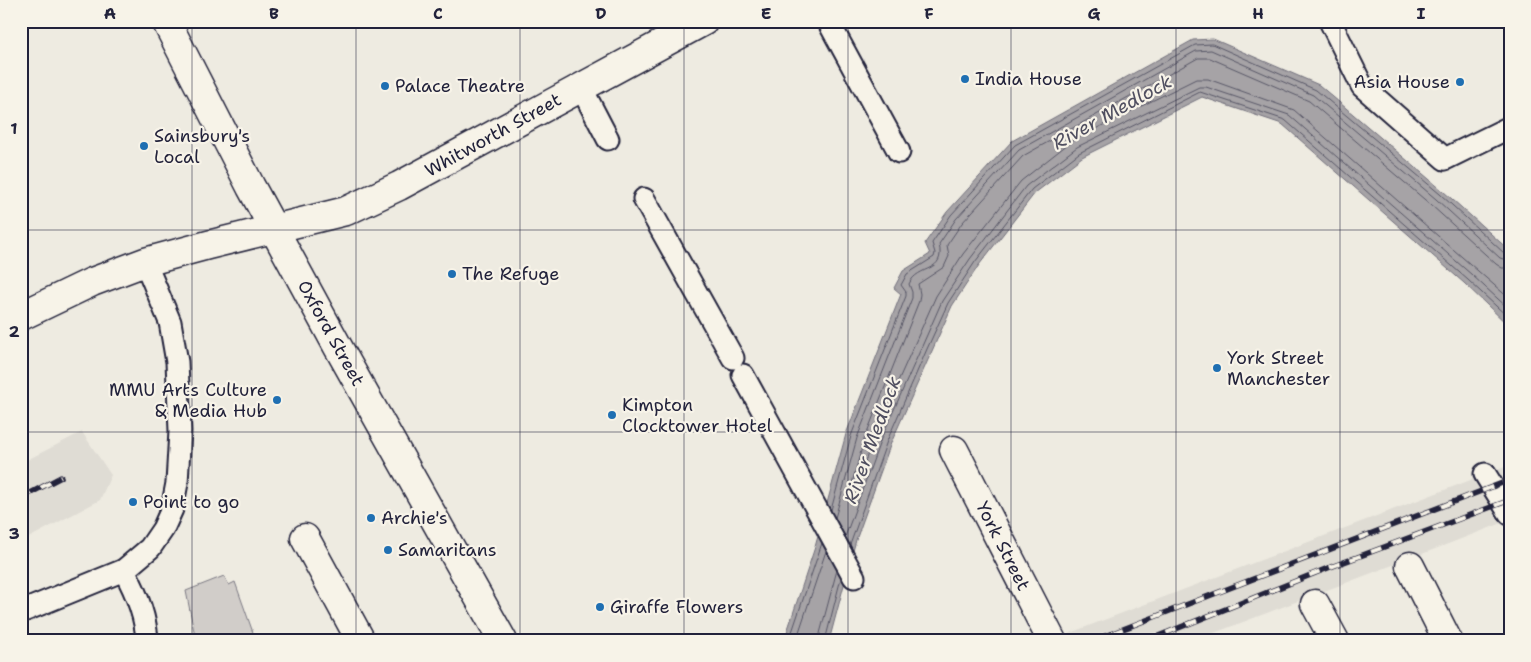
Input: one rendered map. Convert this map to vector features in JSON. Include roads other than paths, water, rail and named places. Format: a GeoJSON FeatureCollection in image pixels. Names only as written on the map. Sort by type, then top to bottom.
{"type":"FeatureCollection","features":[{"type":"Feature","properties":{"kind":"main road","name":"Oxford Street"},"geometry":{"type":"LineString","coordinates":[[166,21],[274,229],[338,347],[503,641]]}},
{"type":"Feature","properties":{"kind":"main road","name":"Whitworth Street"},"geometry":{"type":"LineString","coordinates":[[21,316],[92,282],[145,262],[346,211],[400,186],[704,21]]}},
{"type":"Feature","properties":{"kind":"main road","name":"York Street"},"geometry":{"type":"LineString","coordinates":[[954,450],[1052,641]]}},
{"type":"Feature","properties":{"kind":"main road"},"geometry":{"type":"LineString","coordinates":[[305,538],[361,641]]}},
{"type":"Feature","properties":{"kind":"main road"},"geometry":{"type":"LineString","coordinates":[[1410,566],[1448,641]]}},
{"type":"Feature","properties":{"kind":"main road"},"geometry":{"type":"LineString","coordinates":[[1315,604],[1335,641]]}},
{"type":"Feature","properties":{"kind":"lane"},"geometry":{"type":"LineString","coordinates":[[828,21],[899,152]]}},
{"type":"Feature","properties":{"kind":"lane"},"geometry":{"type":"LineString","coordinates":[[1330,21],[1362,86],[1445,159],[1510,127]]}},
{"type":"Feature","properties":{"kind":"lane"},"geometry":{"type":"LineString","coordinates":[[581,87],[608,139]]}},
{"type":"Feature","properties":{"kind":"lane"},"geometry":{"type":"LineString","coordinates":[[644,199],[854,577]]}},
{"type":"Feature","properties":{"kind":"lane"},"geometry":{"type":"LineString","coordinates":[[21,612],[124,570],[150,548],[163,530],[172,509],[177,483],[180,431],[177,362],[170,322],[145,262]]}},
{"type":"Feature","properties":{"kind":"lane"},"geometry":{"type":"LineString","coordinates":[[1485,474],[1510,514]]}},
{"type":"Feature","properties":{"kind":"lane"},"geometry":{"type":"LineString","coordinates":[[124,570],[137,596],[147,641]]}},
{"type":"Feature","properties":{"kind":"water","name":"River Medlock"},"geometry":{"type":"Polygon","coordinates":[[[1213,39],[1319,85],[1510,251],[1510,327],[1464,283],[1282,124],[1202,97],[1082,157],[1035,193],[979,265],[952,306],[891,443],[856,540],[829,641],[784,641],[815,547],[846,434],[901,294],[894,288],[903,271],[930,254],[925,243],[947,212],[1012,141],[1193,40],[1213,39]]]}},
{"type":"Feature","properties":{"kind":"railway"},"geometry":{"type":"LineString","coordinates":[[21,498],[61,477]]}},
{"type":"Feature","properties":{"kind":"railway"},"geometry":{"type":"LineString","coordinates":[[1092,641],[1510,480]]}},
{"type":"Feature","properties":{"kind":"railway"},"geometry":{"type":"LineString","coordinates":[[1146,641],[1328,568],[1510,500]]}},
{"type":"Feature","properties":{"kind":"place","name":"India House"},"geometry":{"type":"Point","coordinates":[965,79]}},
{"type":"Feature","properties":{"kind":"place","name":"Asia House"},"geometry":{"type":"Point","coordinates":[1460,82]}},
{"type":"Feature","properties":{"kind":"place","name":"Palace Theatre"},"geometry":{"type":"Point","coordinates":[385,86]}},
{"type":"Feature","properties":{"kind":"place","name":"Sainsbury's Local"},"geometry":{"type":"Point","coordinates":[144,146]}},
{"type":"Feature","properties":{"kind":"place","name":"The Refuge"},"geometry":{"type":"Point","coordinates":[452,274]}},
{"type":"Feature","properties":{"kind":"place","name":"York Street Manchester"},"geometry":{"type":"Point","coordinates":[1217,368]}},
{"type":"Feature","properties":{"kind":"place","name":"MMU Arts Culture & Media Hub"},"geometry":{"type":"Point","coordinates":[277,400]}},
{"type":"Feature","properties":{"kind":"place","name":"Kimpton Clocktower Hotel"},"geometry":{"type":"Point","coordinates":[612,415]}},
{"type":"Feature","properties":{"kind":"place","name":"Point to go"},"geometry":{"type":"Point","coordinates":[133,502]}},
{"type":"Feature","properties":{"kind":"place","name":"Archie's"},"geometry":{"type":"Point","coordinates":[371,518]}},
{"type":"Feature","properties":{"kind":"place","name":"Samaritans"},"geometry":{"type":"Point","coordinates":[388,550]}},
{"type":"Feature","properties":{"kind":"place","name":"Giraffe Flowers"},"geometry":{"type":"Point","coordinates":[600,607]}}]}
